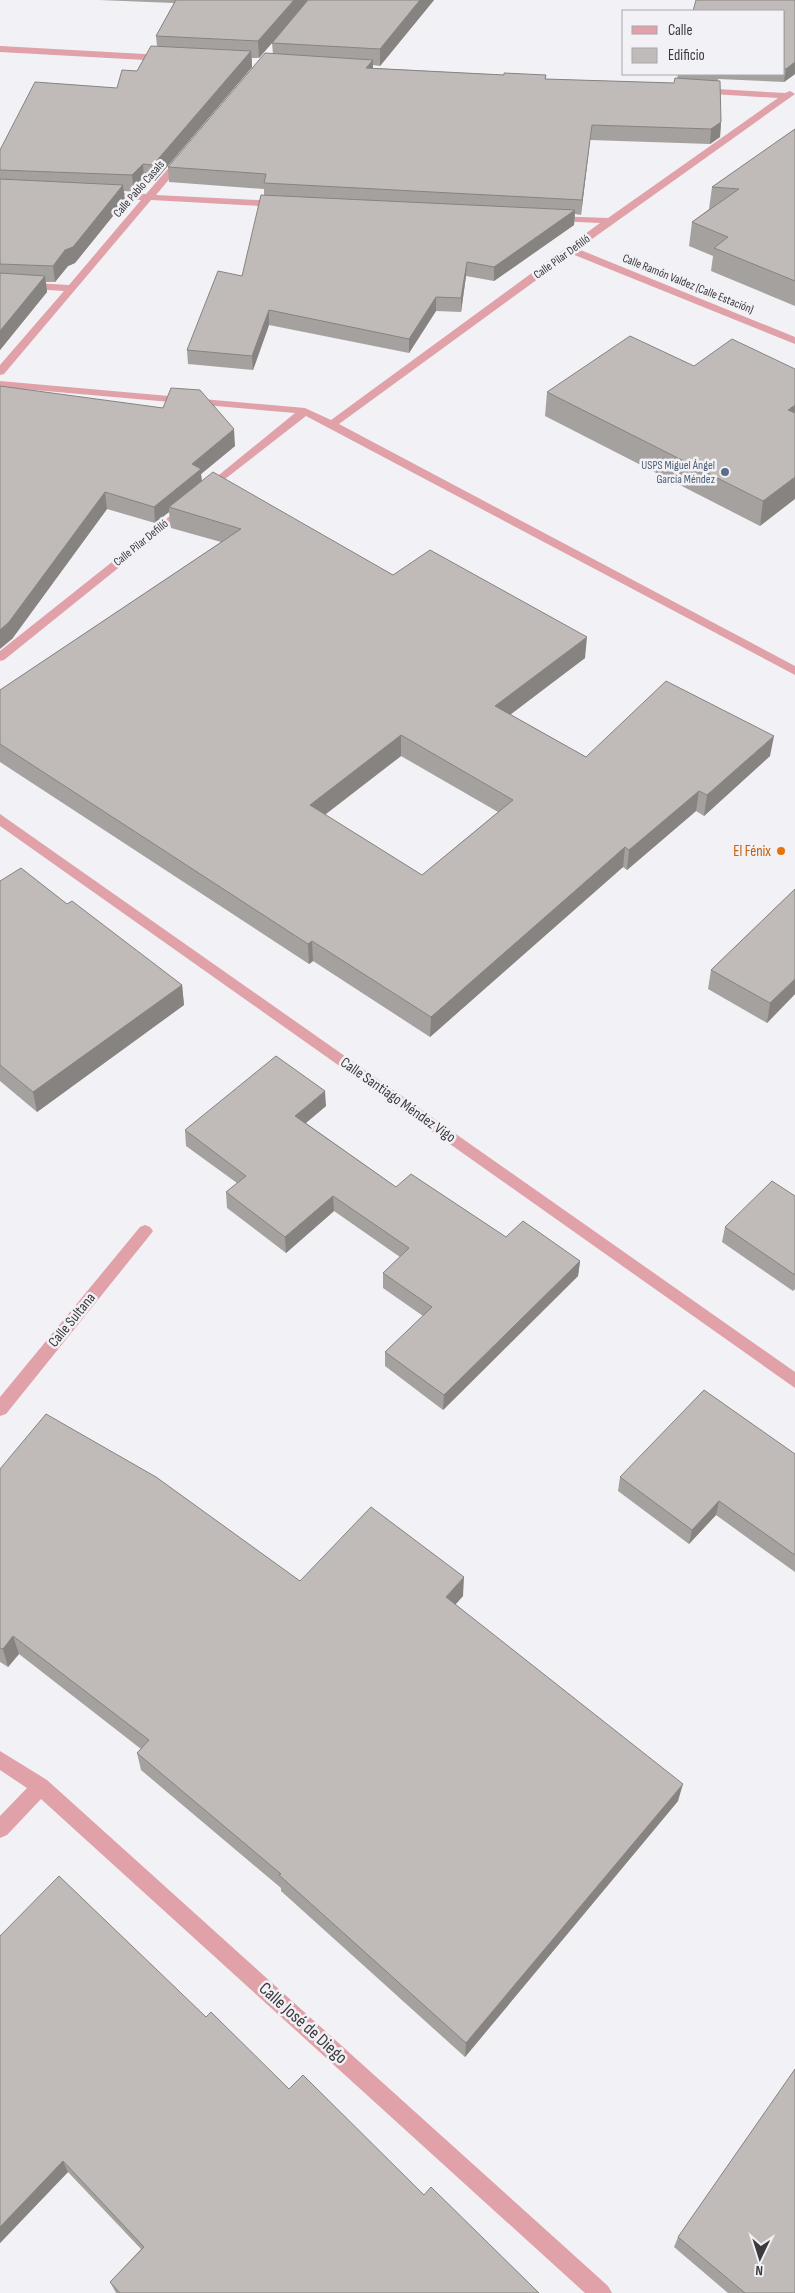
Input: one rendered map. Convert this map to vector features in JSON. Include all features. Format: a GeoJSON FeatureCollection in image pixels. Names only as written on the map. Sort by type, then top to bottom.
{"type":"FeatureCollection","features":[{"type":"Feature","properties":{"kind":"street"},"geometry":{"type":"LineString","coordinates":[[0,49],[176,58]]}},
{"type":"Feature","properties":{"kind":"street"},"geometry":{"type":"LineString","coordinates":[[688,90],[791,93]]}},
{"type":"Feature","properties":{"kind":"street","name":"Calle Pilar Defilló"},"geometry":{"type":"LineString","coordinates":[[331,425],[610,221],[791,93]]}},
{"type":"Feature","properties":{"kind":"street","name":"Calle Pablo Casals"},"geometry":{"type":"LineString","coordinates":[[0,372],[186,153]]}},
{"type":"Feature","properties":{"kind":"street"},"geometry":{"type":"LineString","coordinates":[[89,195],[285,205]]}},
{"type":"Feature","properties":{"kind":"street"},"geometry":{"type":"LineString","coordinates":[[541,218],[610,221]]}},
{"type":"Feature","properties":{"kind":"street","name":"Calle Ramón Valdez (Calle Estación)"},"geometry":{"type":"LineString","coordinates":[[572,250],[795,341]]}},
{"type":"Feature","properties":{"kind":"street"},"geometry":{"type":"LineString","coordinates":[[0,284],[70,288]]}},
{"type":"Feature","properties":{"kind":"street"},"geometry":{"type":"LineString","coordinates":[[0,384],[305,411],[795,671]]}},
{"type":"Feature","properties":{"kind":"street","name":"Calle Pilar Defilló"},"geometry":{"type":"LineString","coordinates":[[0,657],[305,411]]}},
{"type":"Feature","properties":{"kind":"street","name":"Calle Santiago Méndez Vigo"},"geometry":{"type":"LineString","coordinates":[[0,819],[795,1381]]}},
{"type":"Feature","properties":{"kind":"street","name":"Calle Sultana"},"geometry":{"type":"LineString","coordinates":[[0,1409],[145,1231]]}},
{"type":"Feature","properties":{"kind":"street","name":"Calle José de Diego"},"geometry":{"type":"LineString","coordinates":[[0,1760],[41,1786],[601,2293]]}},
{"type":"Feature","properties":{"kind":"street"},"geometry":{"type":"LineString","coordinates":[[0,1829],[41,1786]]}},
{"type":"Feature","properties":{"kind":"building"},"geometry":{"type":"Polygon","coordinates":[[[176,0],[294,0],[258,41],[156,36],[176,0]]]}},
{"type":"Feature","properties":{"kind":"building"},"geometry":{"type":"Polygon","coordinates":[[[308,0],[420,0],[380,49],[272,43],[308,0]]]}},
{"type":"Feature","properties":{"kind":"building"},"geometry":{"type":"Polygon","coordinates":[[[696,0],[795,0],[795,62],[785,68],[785,10],[693,10],[696,0]]]}},
{"type":"Feature","properties":{"kind":"building"},"geometry":{"type":"Polygon","coordinates":[[[151,46],[251,51],[153,165],[143,164],[132,175],[0,170],[0,150],[35,82],[117,88],[122,70],[137,71],[151,46]]]}},
{"type":"Feature","properties":{"kind":"building"},"geometry":{"type":"Polygon","coordinates":[[[265,53],[373,60],[366,68],[504,75],[504,73],[546,75],[545,79],[674,83],[675,78],[720,81],[721,122],[711,129],[592,125],[582,200],[264,183],[266,174],[168,167],[265,53]]]}},
{"type":"Feature","properties":{"kind":"building"},"geometry":{"type":"Polygon","coordinates":[[[795,129],[795,281],[714,248],[728,237],[692,222],[739,189],[712,187],[795,129]]]}},
{"type":"Feature","properties":{"kind":"building"},"geometry":{"type":"Polygon","coordinates":[[[0,179],[123,185],[73,247],[65,250],[53,266],[0,264],[0,179]]]}},
{"type":"Feature","properties":{"kind":"building"},"geometry":{"type":"Polygon","coordinates":[[[261,195],[575,210],[494,267],[467,262],[461,298],[436,297],[409,339],[269,310],[252,356],[187,350],[218,271],[242,276],[261,195]]]}},
{"type":"Feature","properties":{"kind":"building"},"geometry":{"type":"Polygon","coordinates":[[[0,273],[45,276],[0,331],[0,273]]]}},
{"type":"Feature","properties":{"kind":"building","name":"USPS Miguel Ángel García Méndez"},"geometry":{"type":"Polygon","coordinates":[[[630,336],[694,366],[732,339],[795,369],[795,405],[788,410],[795,413],[795,477],[763,501],[547,392],[630,336]]]}},
{"type":"Feature","properties":{"kind":"building"},"geometry":{"type":"Polygon","coordinates":[[[0,386],[163,408],[171,388],[200,390],[234,429],[192,464],[201,469],[154,507],[105,492],[9,622],[0,630],[0,386]]]}},
{"type":"Feature","properties":{"kind":"building"},"geometry":{"type":"Polygon","coordinates":[[[213,472],[393,575],[430,550],[587,637],[495,706],[586,757],[666,681],[774,736],[707,795],[699,791],[629,850],[625,847],[431,1017],[312,941],[308,944],[0,744],[0,690],[241,529],[169,507],[213,472]],[[401,735],[310,805],[422,875],[513,800],[401,735]]]}},
{"type":"Feature","properties":{"kind":"building"},"geometry":{"type":"Polygon","coordinates":[[[21,868],[67,904],[72,901],[182,985],[33,1092],[0,1065],[0,881],[21,868]]]}},
{"type":"Feature","properties":{"kind":"building"},"geometry":{"type":"Polygon","coordinates":[[[795,889],[795,979],[770,1003],[711,970],[795,889]]]}},
{"type":"Feature","properties":{"kind":"building"},"geometry":{"type":"Polygon","coordinates":[[[276,1056],[325,1091],[295,1116],[396,1187],[411,1174],[506,1237],[523,1221],[580,1261],[444,1395],[385,1352],[432,1307],[383,1273],[409,1248],[333,1196],[285,1237],[226,1192],[246,1176],[185,1130],[276,1056]]]}},
{"type":"Feature","properties":{"kind":"building"},"geometry":{"type":"Polygon","coordinates":[[[772,1181],[795,1196],[795,1275],[725,1227],[772,1181]]]}},
{"type":"Feature","properties":{"kind":"building"},"geometry":{"type":"Polygon","coordinates":[[[704,1390],[795,1454],[795,1555],[719,1501],[692,1530],[620,1477],[704,1390]]]}},
{"type":"Feature","properties":{"kind":"building"},"geometry":{"type":"Polygon","coordinates":[[[46,1414],[156,1477],[300,1581],[371,1507],[464,1577],[446,1597],[683,1784],[466,2043],[279,1875],[281,1874],[137,1753],[149,1740],[13,1636],[3,1649],[0,1648],[0,1469],[46,1414]]]}},
{"type":"Feature","properties":{"kind":"building"},"geometry":{"type":"Polygon","coordinates":[[[59,1876],[206,2017],[211,2012],[289,2089],[303,2075],[424,2195],[431,2187],[539,2293],[120,2293],[110,2282],[144,2247],[63,2161],[0,2227],[0,1936],[59,1876]]]}},
{"type":"Feature","properties":{"kind":"building"},"geometry":{"type":"Polygon","coordinates":[[[795,2069],[795,2293],[745,2293],[678,2237],[795,2069]]]}},
{"type":"Feature","properties":{"kind":"place","name":"USPS Miguel Ángel García Méndez"},"geometry":{"type":"Point","coordinates":[725,472]}},
{"type":"Feature","properties":{"kind":"place","name":"El Fénix"},"geometry":{"type":"Point","coordinates":[781,851]}}]}
